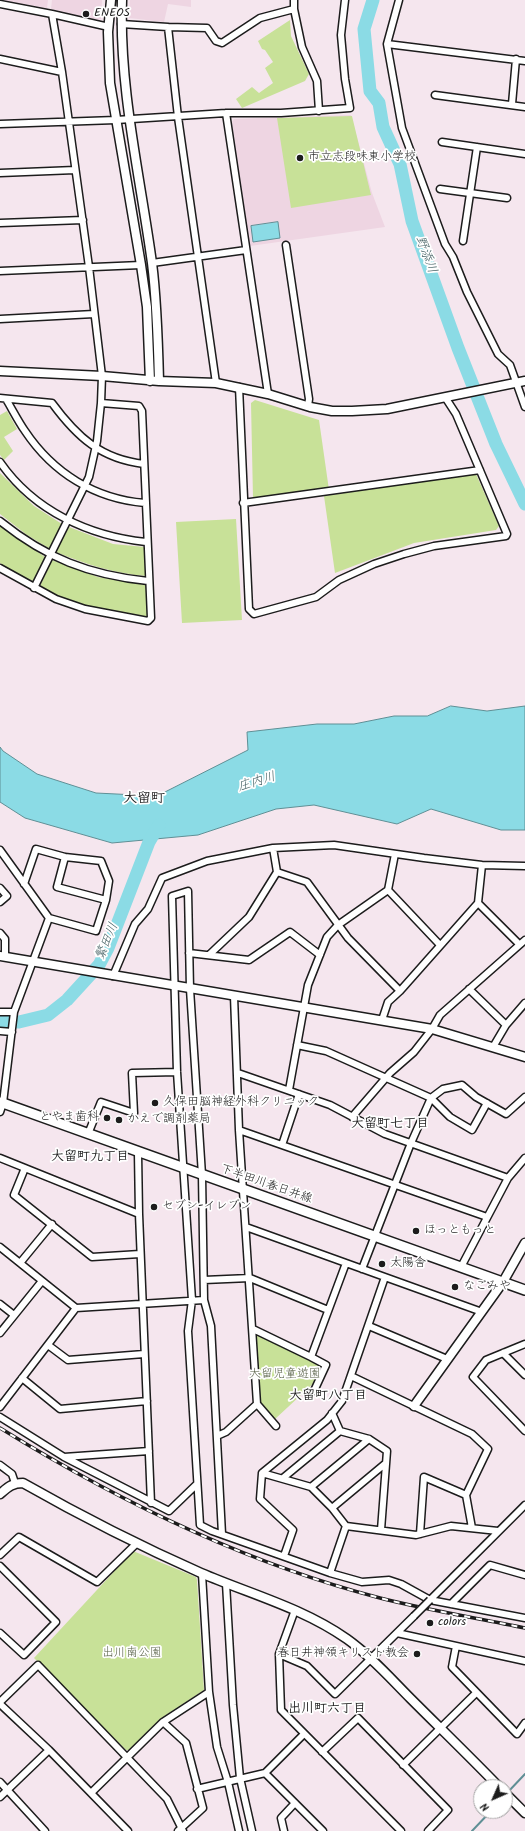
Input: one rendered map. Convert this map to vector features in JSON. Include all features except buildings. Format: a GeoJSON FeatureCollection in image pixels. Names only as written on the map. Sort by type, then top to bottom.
{"type":"FeatureCollection","features":[{"type":"Feature","properties":{"kind":"main road","name":"下半田川春日井線"},"geometry":{"type":"LineString","coordinates":[[1,1106],[88,1134],[525,1290]]}},
{"type":"Feature","properties":{"kind":"street"},"geometry":{"type":"LineString","coordinates":[[111,0],[108,27],[110,83],[147,307],[150,380]]}},
{"type":"Feature","properties":{"kind":"street"},"geometry":{"type":"LineString","coordinates":[[122,0],[121,24],[123,70],[129,119],[152,263],[157,322],[159,381]]}},
{"type":"Feature","properties":{"kind":"street"},"geometry":{"type":"LineString","coordinates":[[294,0],[294,9],[302,47],[317,81],[319,111]]}},
{"type":"Feature","properties":{"kind":"street"},"geometry":{"type":"LineString","coordinates":[[0,124],[178,117],[226,113],[281,113],[347,109],[351,106],[345,79],[341,35],[345,0]]}},
{"type":"Feature","properties":{"kind":"street"},"geometry":{"type":"LineString","coordinates":[[399,0],[387,44],[402,128],[445,244],[498,354],[510,365],[525,407]]}},
{"type":"Feature","properties":{"kind":"street"},"geometry":{"type":"LineString","coordinates":[[0,4],[108,27]]}},
{"type":"Feature","properties":{"kind":"street"},"geometry":{"type":"LineString","coordinates":[[121,24],[207,28],[216,40],[222,43],[260,18],[294,9]]}},
{"type":"Feature","properties":{"kind":"street"},"geometry":{"type":"LineString","coordinates":[[34,588],[90,472],[96,448],[101,403],[102,376],[70,121],[52,14]]}},
{"type":"Feature","properties":{"kind":"street"},"geometry":{"type":"LineString","coordinates":[[168,27],[178,117],[216,383]]}},
{"type":"Feature","properties":{"kind":"street"},"geometry":{"type":"LineString","coordinates":[[387,44],[525,60]]}},
{"type":"Feature","properties":{"kind":"street"},"geometry":{"type":"LineString","coordinates":[[0,59],[62,72]]}},
{"type":"Feature","properties":{"kind":"street"},"geometry":{"type":"LineString","coordinates":[[512,104],[516,59]]}},
{"type":"Feature","properties":{"kind":"street"},"geometry":{"type":"LineString","coordinates":[[435,95],[512,104],[525,107]]}},
{"type":"Feature","properties":{"kind":"street"},"geometry":{"type":"LineString","coordinates":[[226,113],[268,394]]}},
{"type":"Feature","properties":{"kind":"street"},"geometry":{"type":"LineString","coordinates":[[442,142],[525,154]]}},
{"type":"Feature","properties":{"kind":"street"},"geometry":{"type":"LineString","coordinates":[[463,242],[477,147]]}},
{"type":"Feature","properties":{"kind":"street"},"geometry":{"type":"LineString","coordinates":[[0,174],[75,170]]}},
{"type":"Feature","properties":{"kind":"street"},"geometry":{"type":"LineString","coordinates":[[440,189],[506,198]]}},
{"type":"Feature","properties":{"kind":"street"},"geometry":{"type":"LineString","coordinates":[[0,223],[83,220]]}},
{"type":"Feature","properties":{"kind":"street"},"geometry":{"type":"LineString","coordinates":[[286,245],[309,399],[308,406]]}},
{"type":"Feature","properties":{"kind":"street"},"geometry":{"type":"LineString","coordinates":[[152,263],[246,250]]}},
{"type":"Feature","properties":{"kind":"street"},"geometry":{"type":"LineString","coordinates":[[0,271],[141,265]]}},
{"type":"Feature","properties":{"kind":"street"},"geometry":{"type":"LineString","coordinates":[[0,319],[94,314]]}},
{"type":"Feature","properties":{"kind":"street"},"geometry":{"type":"LineString","coordinates":[[0,371],[216,383],[268,394],[308,406],[332,411],[387,409],[525,381]]}},
{"type":"Feature","properties":{"kind":"street"},"geometry":{"type":"LineString","coordinates":[[239,387],[243,503],[249,609],[254,614],[316,597],[339,580],[374,564],[404,554],[434,546],[506,536],[507,534],[456,414],[445,397]]}},
{"type":"Feature","properties":{"kind":"street"},"geometry":{"type":"LineString","coordinates":[[3,398],[52,403],[70,427],[86,442],[120,459],[144,464]]}},
{"type":"Feature","properties":{"kind":"street"},"geometry":{"type":"LineString","coordinates":[[3,398],[38,449],[67,476],[108,496],[129,502],[145,503]]}},
{"type":"Feature","properties":{"kind":"street"},"geometry":{"type":"LineString","coordinates":[[0,568],[56,599],[85,610],[148,621],[151,618],[146,542],[141,407],[101,403]]}},
{"type":"Feature","properties":{"kind":"street"},"geometry":{"type":"LineString","coordinates":[[0,462],[16,482],[52,512],[67,520],[100,533],[124,540],[146,542]]}},
{"type":"Feature","properties":{"kind":"street"},"geometry":{"type":"LineString","coordinates":[[243,503],[480,470]]}},
{"type":"Feature","properties":{"kind":"street"},"geometry":{"type":"LineString","coordinates":[[0,521],[21,538],[51,555],[85,569],[119,577],[148,581]]}},
{"type":"Feature","properties":{"kind":"street"},"geometry":{"type":"LineString","coordinates":[[113,976],[135,924],[148,909],[162,878],[207,861],[273,848],[334,844],[424,858],[482,864],[525,866]]}},
{"type":"Feature","properties":{"kind":"street"},"geometry":{"type":"LineString","coordinates":[[209,955],[249,917],[277,872],[273,848]]}},
{"type":"Feature","properties":{"kind":"street"},"geometry":{"type":"LineString","coordinates":[[0,850],[24,884],[49,918],[96,931],[106,900],[109,880],[101,861],[65,857],[36,849],[24,884]]}},
{"type":"Feature","properties":{"kind":"street"},"geometry":{"type":"LineString","coordinates":[[289,1090],[308,985],[326,937],[338,925],[388,890],[395,854]]}},
{"type":"Feature","properties":{"kind":"street"},"geometry":{"type":"LineString","coordinates":[[65,857],[57,887],[106,900]]}},
{"type":"Feature","properties":{"kind":"street"},"geometry":{"type":"LineString","coordinates":[[382,1020],[388,1002],[400,991],[478,903],[482,864]]}},
{"type":"Feature","properties":{"kind":"street"},"geometry":{"type":"LineString","coordinates":[[277,872],[307,882],[348,938],[400,991]]}},
{"type":"Feature","properties":{"kind":"street"},"geometry":{"type":"LineString","coordinates":[[0,888],[7,896],[0,902]]}},
{"type":"Feature","properties":{"kind":"street"},"geometry":{"type":"LineString","coordinates":[[388,890],[440,945]]}},
{"type":"Feature","properties":{"kind":"street"},"geometry":{"type":"LineString","coordinates":[[222,1534],[211,1326],[204,1300],[202,1175],[190,989],[188,891],[172,896],[177,1072],[192,1300],[188,1331],[200,1525],[222,1534],[330,1573],[362,1582],[389,1580],[396,1582],[430,1600],[525,1618]]}},
{"type":"Feature","properties":{"kind":"street"},"geometry":{"type":"LineString","coordinates":[[478,903],[519,944]]}},
{"type":"Feature","properties":{"kind":"street"},"geometry":{"type":"LineString","coordinates":[[1,1106],[14,1012],[49,918]]}},
{"type":"Feature","properties":{"kind":"street"},"geometry":{"type":"LineString","coordinates":[[189,954],[249,960],[290,932],[320,955]]}},
{"type":"Feature","properties":{"kind":"street"},"geometry":{"type":"LineString","coordinates":[[0,933],[5,939],[2,957],[432,1029],[525,1057]]}},
{"type":"Feature","properties":{"kind":"street"},"geometry":{"type":"LineString","coordinates":[[352,1117],[386,1078],[414,1052],[432,1029],[440,1015],[525,940]]}},
{"type":"Feature","properties":{"kind":"street"},"geometry":{"type":"LineString","coordinates":[[469,989],[506,1025]]}},
{"type":"Feature","properties":{"kind":"street"},"geometry":{"type":"LineString","coordinates":[[234,996],[239,1130],[250,1278],[257,1404],[276,1426]]}},
{"type":"Feature","properties":{"kind":"street"},"geometry":{"type":"LineString","coordinates":[[493,1047],[506,1025],[525,1003]]}},
{"type":"Feature","properties":{"kind":"street"},"geometry":{"type":"LineString","coordinates":[[0,1012],[14,1012]]}},
{"type":"Feature","properties":{"kind":"street"},"geometry":{"type":"LineString","coordinates":[[0,1031],[12,1032]]}},
{"type":"Feature","properties":{"kind":"street"},"geometry":{"type":"LineString","coordinates":[[297,1045],[326,1051],[431,1098],[450,1118],[472,1130],[487,1104]]}},
{"type":"Feature","properties":{"kind":"street"},"geometry":{"type":"LineString","coordinates":[[88,1134],[101,1102],[134,1113],[132,1073],[177,1072]]}},
{"type":"Feature","properties":{"kind":"street"},"geometry":{"type":"LineString","coordinates":[[238,1073],[289,1090],[330,1106],[385,1134],[508,1178]]}},
{"type":"Feature","properties":{"kind":"street"},"geometry":{"type":"LineString","coordinates":[[362,1269],[411,1143],[431,1098],[443,1089],[462,1085],[476,1097],[506,1114],[525,1098]]}},
{"type":"Feature","properties":{"kind":"street"},"geometry":{"type":"LineString","coordinates":[[282,1145],[299,1094]]}},
{"type":"Feature","properties":{"kind":"street"},"geometry":{"type":"LineString","coordinates":[[239,1130],[487,1217]]}},
{"type":"Feature","properties":{"kind":"street"},"geometry":{"type":"LineString","coordinates":[[138,1153],[140,1254],[151,1503]]}},
{"type":"Feature","properties":{"kind":"street"},"geometry":{"type":"LineString","coordinates":[[0,1158],[139,1214]]}},
{"type":"Feature","properties":{"kind":"street"},"geometry":{"type":"LineString","coordinates":[[461,1266],[508,1178],[525,1158]]}},
{"type":"Feature","properties":{"kind":"street"},"geometry":{"type":"LineString","coordinates":[[25,1168],[14,1195],[92,1257],[140,1254]]}},
{"type":"Feature","properties":{"kind":"street"},"geometry":{"type":"LineString","coordinates":[[20,1263],[52,1224]]}},
{"type":"Feature","properties":{"kind":"street"},"geometry":{"type":"LineString","coordinates":[[246,1227],[482,1312]]}},
{"type":"Feature","properties":{"kind":"street"},"geometry":{"type":"LineString","coordinates":[[414,1406],[503,1282],[525,1243]]}},
{"type":"Feature","properties":{"kind":"street"},"geometry":{"type":"LineString","coordinates":[[0,1247],[76,1308],[204,1300]]}},
{"type":"Feature","properties":{"kind":"street"},"geometry":{"type":"LineString","coordinates":[[311,1357],[346,1263]]}},
{"type":"Feature","properties":{"kind":"street"},"geometry":{"type":"LineString","coordinates":[[284,1556],[293,1530],[260,1499],[262,1473],[327,1420],[342,1401],[385,1277]]}},
{"type":"Feature","properties":{"kind":"street"},"geometry":{"type":"LineString","coordinates":[[204,1280],[250,1278],[328,1310]]}},
{"type":"Feature","properties":{"kind":"street"},"geometry":{"type":"LineString","coordinates":[[0,1333],[42,1280]]}},
{"type":"Feature","properties":{"kind":"street"},"geometry":{"type":"LineString","coordinates":[[0,1304],[14,1315]]}},
{"type":"Feature","properties":{"kind":"street"},"geometry":{"type":"LineString","coordinates":[[0,1407],[76,1308]]}},
{"type":"Feature","properties":{"kind":"street"},"geometry":{"type":"LineString","coordinates":[[369,1326],[447,1359]]}},
{"type":"Feature","properties":{"kind":"street"},"geometry":{"type":"LineString","coordinates":[[253,1329],[326,1365],[314,1391]]}},
{"type":"Feature","properties":{"kind":"street"},"geometry":{"type":"LineString","coordinates":[[525,1344],[486,1360],[473,1377],[525,1431]]}},
{"type":"Feature","properties":{"kind":"street"},"geometry":{"type":"LineString","coordinates":[[48,1345],[68,1360],[144,1354]]}},
{"type":"Feature","properties":{"kind":"street"},"geometry":{"type":"LineString","coordinates":[[504,1353],[525,1375]]}},
{"type":"Feature","properties":{"kind":"street"},"geometry":{"type":"LineString","coordinates":[[351,1376],[472,1434],[488,1449],[466,1495],[472,1528]]}},
{"type":"Feature","properties":{"kind":"street"},"geometry":{"type":"LineString","coordinates":[[22,1378],[60,1409],[146,1401]]}},
{"type":"Feature","properties":{"kind":"street"},"geometry":{"type":"LineString","coordinates":[[217,1436],[226,1432],[257,1404]]}},
{"type":"Feature","properties":{"kind":"street"},"geometry":{"type":"LineString","coordinates":[[332,1413],[340,1431],[369,1440],[387,1451],[381,1530]]}},
{"type":"Feature","properties":{"kind":"street"},"geometry":{"type":"LineString","coordinates":[[0,1417],[64,1457],[169,1511],[197,1484]]}},
{"type":"Feature","properties":{"kind":"street"},"geometry":{"type":"LineString","coordinates":[[283,1478],[340,1431]]}},
{"type":"Feature","properties":{"kind":"street"},"geometry":{"type":"LineString","coordinates":[[311,1487],[369,1440]]}},
{"type":"Feature","properties":{"kind":"street"},"geometry":{"type":"LineString","coordinates":[[64,1457],[149,1451]]}},
{"type":"Feature","properties":{"kind":"street"},"geometry":{"type":"LineString","coordinates":[[332,1508],[386,1463]]}},
{"type":"Feature","properties":{"kind":"street"},"geometry":{"type":"LineString","coordinates":[[0,1465],[12,1474],[15,1483]]}},
{"type":"Feature","properties":{"kind":"street"},"geometry":{"type":"LineString","coordinates":[[262,1473],[311,1487],[332,1508],[346,1526],[420,1534],[451,1526],[498,1531]]}},
{"type":"Feature","properties":{"kind":"street"},"geometry":{"type":"LineString","coordinates":[[420,1534],[424,1477],[466,1495]]}},
{"type":"Feature","properties":{"kind":"street"},"geometry":{"type":"LineString","coordinates":[[0,1494],[8,1486],[15,1483],[23,1483],[89,1520],[136,1544],[202,1574],[295,1610],[348,1640],[371,1659],[491,1779]]}},
{"type":"Feature","properties":{"kind":"street"},"geometry":{"type":"LineString","coordinates":[[279,1654],[307,1666],[335,1694],[525,1505]]}},
{"type":"Feature","properties":{"kind":"street"},"geometry":{"type":"LineString","coordinates":[[330,1573],[346,1526]]}},
{"type":"Feature","properties":{"kind":"street"},"geometry":{"type":"LineString","coordinates":[[0,1555],[19,1537],[97,1582],[136,1544]]}},
{"type":"Feature","properties":{"kind":"street"},"geometry":{"type":"LineString","coordinates":[[451,1604],[490,1565],[525,1575]]}},
{"type":"Feature","properties":{"kind":"street"},"geometry":{"type":"LineString","coordinates":[[0,1566],[56,1622],[24,1655],[0,1633]]}},
{"type":"Feature","properties":{"kind":"street"},"geometry":{"type":"LineString","coordinates":[[202,1574],[209,1692],[217,1747],[228,1782],[239,1831]]}},
{"type":"Feature","properties":{"kind":"street"},"geometry":{"type":"LineString","coordinates":[[226,1583],[233,1705],[240,1778],[252,1831]]}},
{"type":"Feature","properties":{"kind":"street"},"geometry":{"type":"LineString","coordinates":[[295,1610],[279,1654],[281,1710],[401,1831]]}},
{"type":"Feature","properties":{"kind":"street"},"geometry":{"type":"LineString","coordinates":[[397,1633],[525,1660]]}},
{"type":"Feature","properties":{"kind":"street"},"geometry":{"type":"LineString","coordinates":[[456,1646],[452,1667],[517,1734],[525,1723]]}},
{"type":"Feature","properties":{"kind":"street"},"geometry":{"type":"LineString","coordinates":[[128,1831],[49,1750],[0,1703],[38,1665],[167,1798],[181,1830],[203,1808],[186,1743],[163,1722]]}},
{"type":"Feature","properties":{"kind":"street"},"geometry":{"type":"LineString","coordinates":[[91,1793],[126,1756],[163,1722],[209,1692]]}},
{"type":"Feature","properties":{"kind":"street"},"geometry":{"type":"LineString","coordinates":[[403,1765],[476,1693]]}},
{"type":"Feature","properties":{"kind":"street"},"geometry":{"type":"LineString","coordinates":[[322,1752],[358,1718],[448,1810],[428,1831]]}},
{"type":"Feature","properties":{"kind":"street"},"geometry":{"type":"LineString","coordinates":[[197,1789],[266,1773],[304,1734]]}},
{"type":"Feature","properties":{"kind":"street"},"geometry":{"type":"LineString","coordinates":[[0,1798],[49,1750]]}},
{"type":"Feature","properties":{"kind":"street"},"geometry":{"type":"LineString","coordinates":[[266,1773],[323,1831]]}},
{"type":"Feature","properties":{"kind":"street"},"geometry":{"type":"LineString","coordinates":[[0,1782],[45,1831]]}},
{"type":"Feature","properties":{"kind":"street"},"geometry":{"type":"LineString","coordinates":[[513,1801],[525,1813]]}},
{"type":"Feature","properties":{"kind":"street"},"geometry":{"type":"LineString","coordinates":[[284,1831],[281,1818],[295,1804]]}},
{"type":"Feature","properties":{"kind":"shaded area"},"geometry":{"type":"Polygon","coordinates":[[[0,0],[48,0],[47,8],[0,0]]]}},
{"type":"Feature","properties":{"kind":"shaded area","name":"ENEOS"},"geometry":{"type":"Polygon","coordinates":[[[52,0],[102,0],[101,19],[98,20],[51,9],[52,0]]]}},
{"type":"Feature","properties":{"kind":"shaded area"},"geometry":{"type":"Polygon","coordinates":[[[130,0],[191,0],[191,7],[168,4],[164,22],[129,18],[130,0]]]}},
{"type":"Feature","properties":{"kind":"shaded area","name":"市立志段味東小学校"},"geometry":{"type":"Polygon","coordinates":[[[351,115],[372,193],[385,227],[250,246],[232,122],[234,119],[351,115]]]}},
{"type":"Feature","properties":{"kind":"green space"},"geometry":{"type":"Polygon","coordinates":[[[290,20],[291,36],[309,74],[305,81],[242,108],[236,99],[252,87],[259,93],[273,83],[265,68],[273,62],[265,50],[262,49],[258,41],[290,20]]]}},
{"type":"Feature","properties":{"kind":"green space"},"geometry":{"type":"Polygon","coordinates":[[[352,116],[371,195],[291,208],[277,118],[352,116]]]}},
{"type":"Feature","properties":{"kind":"green space"},"geometry":{"type":"Polygon","coordinates":[[[255,400],[319,420],[329,490],[253,498],[251,403],[255,400]]]}},
{"type":"Feature","properties":{"kind":"green space"},"geometry":{"type":"Polygon","coordinates":[[[7,411],[17,429],[4,437],[13,451],[4,460],[0,455],[0,415],[7,411]]]}},
{"type":"Feature","properties":{"kind":"green space"},"geometry":{"type":"Polygon","coordinates":[[[0,473],[34,506],[62,524],[50,549],[27,535],[0,514],[0,473]]]}},
{"type":"Feature","properties":{"kind":"green space"},"geometry":{"type":"Polygon","coordinates":[[[476,474],[499,526],[496,530],[414,543],[335,573],[324,496],[476,474]]]}},
{"type":"Feature","properties":{"kind":"green space"},"geometry":{"type":"Polygon","coordinates":[[[236,519],[242,620],[182,623],[176,522],[236,519]]]}},
{"type":"Feature","properties":{"kind":"green space"},"geometry":{"type":"Polygon","coordinates":[[[0,524],[45,557],[33,581],[13,572],[0,563],[0,524]]]}},
{"type":"Feature","properties":{"kind":"green space"},"geometry":{"type":"Polygon","coordinates":[[[69,527],[113,544],[145,547],[146,576],[100,568],[56,552],[69,527]]]}},
{"type":"Feature","properties":{"kind":"green space"},"geometry":{"type":"Polygon","coordinates":[[[52,560],[98,577],[146,585],[148,617],[120,615],[65,600],[40,586],[52,560]]]}},
{"type":"Feature","properties":{"kind":"green space","name":"大留児童遊園"},"geometry":{"type":"Polygon","coordinates":[[[259,1335],[321,1364],[323,1368],[316,1381],[274,1420],[260,1402],[256,1336],[259,1335]]]}},
{"type":"Feature","properties":{"kind":"green space","name":"出川南公園"},"geometry":{"type":"Polygon","coordinates":[[[133,1551],[196,1577],[204,1690],[160,1719],[129,1750],[126,1750],[34,1658],[133,1551]]]}},
{"type":"Feature","properties":{"kind":"water"},"geometry":{"type":"Polygon","coordinates":[[[278,222],[280,238],[253,242],[251,226],[278,222]]]}},
{"type":"Feature","properties":{"kind":"water","name":"庄内川"},"geometry":{"type":"Polygon","coordinates":[[[451,706],[487,711],[525,706],[525,830],[501,830],[431,809],[397,824],[314,805],[276,809],[198,835],[112,843],[25,818],[0,802],[0,747],[3,751],[37,774],[96,793],[157,796],[248,750],[247,732],[317,724],[354,724],[394,716],[427,716],[451,706]]]}},
{"type":"Feature","properties":{"kind":"waterway","name":"野添川"},"geometry":{"type":"LineString","coordinates":[[373,0],[364,29],[370,91],[379,103],[383,127],[400,164],[412,221],[458,348],[496,444],[525,504]]}},
{"type":"Feature","properties":{"kind":"waterway","name":"繁田川"},"geometry":{"type":"LineString","coordinates":[[0,1021],[19,1022],[48,1015],[67,1000],[99,965],[108,948],[149,842],[159,825]]}},
{"type":"Feature","properties":{"kind":"waterway"},"geometry":{"type":"LineString","coordinates":[[513,1787],[525,1774]]}},
{"type":"Feature","properties":{"kind":"waterway"},"geometry":{"type":"LineString","coordinates":[[472,1831],[483,1819]]}},
{"type":"Feature","properties":{"kind":"railway"},"geometry":{"type":"LineString","coordinates":[[0,1428],[45,1455],[136,1505],[232,1548],[280,1567],[330,1584],[380,1598],[525,1628]]}},
{"type":"Feature","properties":{"kind":"place","name":"ENEOS"},"geometry":{"type":"Point","coordinates":[86,14]}},
{"type":"Feature","properties":{"kind":"place","name":"市立志段味東小学校"},"geometry":{"type":"Point","coordinates":[300,158]}},
{"type":"Feature","properties":{"kind":"place","name":"久保田脳神経外科クリニック"},"geometry":{"type":"Point","coordinates":[155,1103]}},
{"type":"Feature","properties":{"kind":"place","name":"とやま歯科"},"geometry":{"type":"Point","coordinates":[107,1118]}},
{"type":"Feature","properties":{"kind":"place","name":"かえで調剤薬局"},"geometry":{"type":"Point","coordinates":[119,1120]}},
{"type":"Feature","properties":{"kind":"place","name":"セブン-イレブン"},"geometry":{"type":"Point","coordinates":[154,1207]}},
{"type":"Feature","properties":{"kind":"place","name":"ほっともっと"},"geometry":{"type":"Point","coordinates":[416,1231]}},
{"type":"Feature","properties":{"kind":"place","name":"太陽舎"},"geometry":{"type":"Point","coordinates":[382,1264]}},
{"type":"Feature","properties":{"kind":"place","name":"なごみや"},"geometry":{"type":"Point","coordinates":[455,1287]}},
{"type":"Feature","properties":{"kind":"place","name":"colors"},"geometry":{"type":"Point","coordinates":[430,1623]}},
{"type":"Feature","properties":{"kind":"place","name":"春日井神領キリスト教会"},"geometry":{"type":"Point","coordinates":[417,1654]}},
{"type":"Feature","properties":{"kind":"district","name":"大留町"},"geometry":{"type":"Point","coordinates":[144,800]}},
{"type":"Feature","properties":{"kind":"district","name":"大留町七丁目"},"geometry":{"type":"Point","coordinates":[390,1125]}},
{"type":"Feature","properties":{"kind":"district","name":"大留町九丁目"},"geometry":{"type":"Point","coordinates":[90,1158]}},
{"type":"Feature","properties":{"kind":"district","name":"大留町八丁目"},"geometry":{"type":"Point","coordinates":[328,1397]}},
{"type":"Feature","properties":{"kind":"district","name":"出川町六丁目"},"geometry":{"type":"Point","coordinates":[327,1710]}}]}
